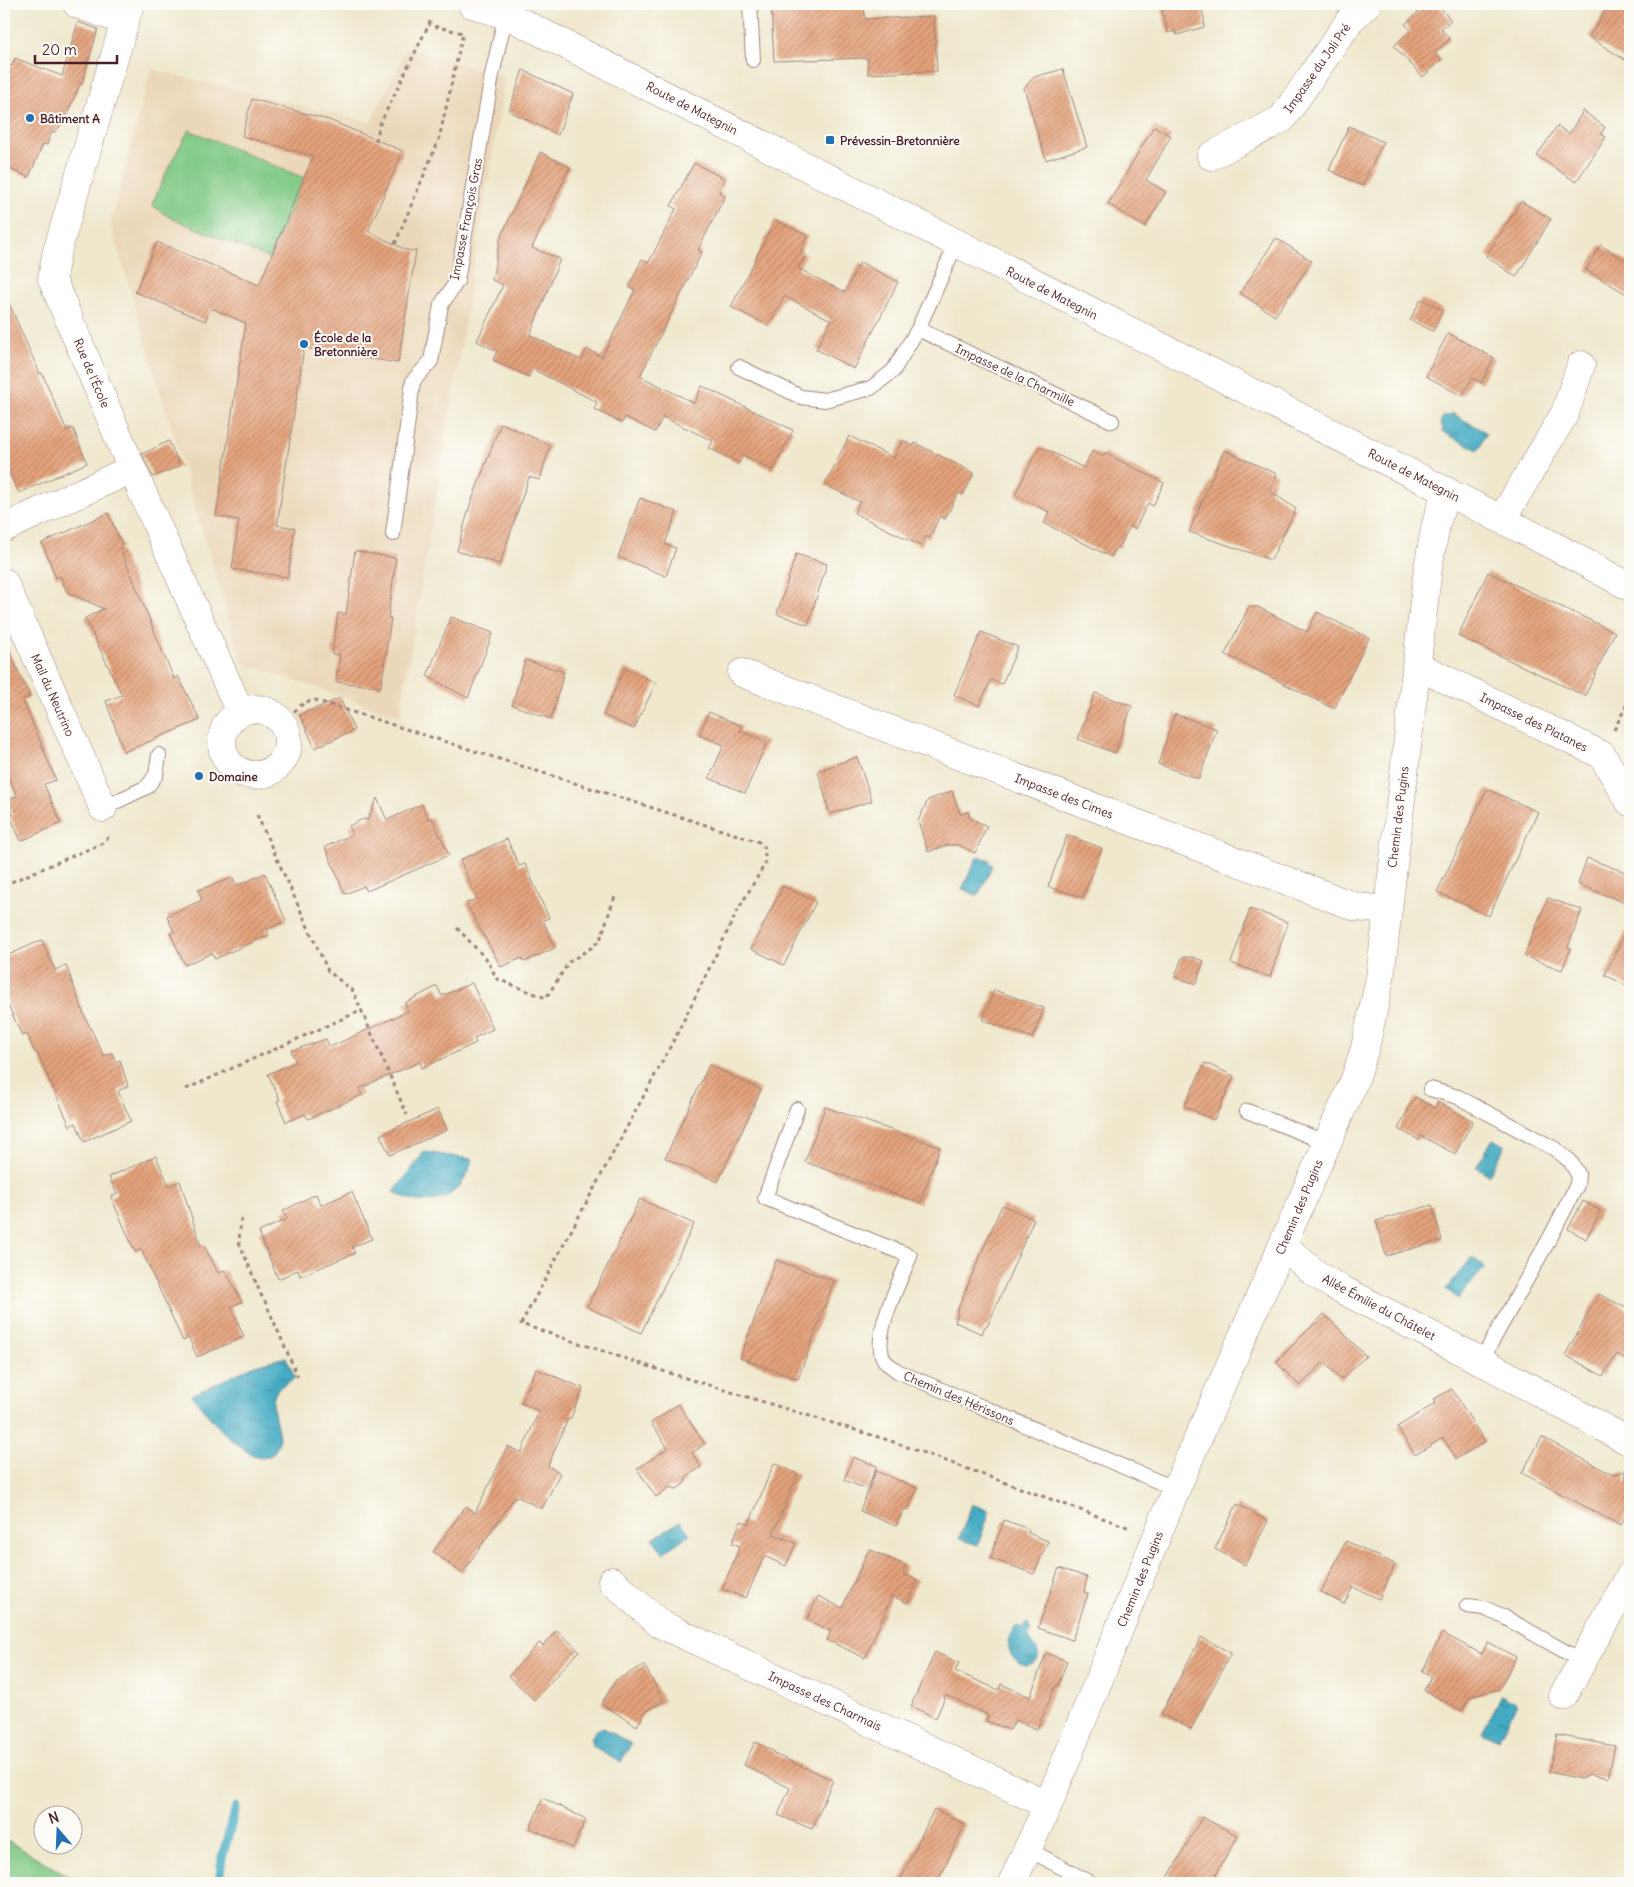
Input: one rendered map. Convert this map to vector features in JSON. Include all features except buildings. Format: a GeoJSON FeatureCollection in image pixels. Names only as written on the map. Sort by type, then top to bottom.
{"type":"FeatureCollection","features":[{"type":"Feature","properties":{"kind":"street","name":"Rue de l'École"},"geometry":{"type":"LineString","coordinates":[[77,4],[128,13],[56,255],[52,279],[132,469],[240,712]]}},
{"type":"Feature","properties":{"kind":"street","name":"Route de Mategnin"},"geometry":{"type":"LineString","coordinates":[[472,4],[513,11],[956,244],[1502,519],[1630,587]]}},
{"type":"Feature","properties":{"kind":"street","name":"Impasse du Joli Pré"},"geometry":{"type":"LineString","coordinates":[[1212,156],[1282,119],[1350,20],[1367,4]]}},
{"type":"Feature","properties":{"kind":"street"},"geometry":{"type":"LineString","coordinates":[[1502,519],[1565,413],[1581,365]]}},
{"type":"Feature","properties":{"kind":"street"},"geometry":{"type":"LineString","coordinates":[[4,528],[132,469]]}},
{"type":"Feature","properties":{"kind":"street","name":"Chemin des Pugins"},"geometry":{"type":"LineString","coordinates":[[1012,1883],[1048,1805],[1176,1489],[1355,1079],[1365,1048],[1380,978],[1428,568],[1436,524],[1446,491]]}},
{"type":"Feature","properties":{"kind":"street","name":"Mail du Neutrino"},"geometry":{"type":"LineString","coordinates":[[4,582],[103,808]]}},
{"type":"Feature","properties":{"kind":"street","name":"Impasse des Platanes"},"geometry":{"type":"LineString","coordinates":[[1416,665],[1602,755],[1630,802]]}},
{"type":"Feature","properties":{"kind":"street","name":"Impasse des Cimes"},"geometry":{"type":"LineString","coordinates":[[742,673],[1356,907],[1387,910]]}},
{"type":"Feature","properties":{"kind":"street"},"geometry":{"type":"LineString","coordinates":[[255,708],[270,712],[282,722],[289,744],[286,755],[276,768],[263,774],[249,775],[232,766],[223,751],[222,739],[227,724],[240,712],[255,708]]}},
{"type":"Feature","properties":{"kind":"street","name":"Allée Émilie du Châtelet"},"geometry":{"type":"LineString","coordinates":[[1283,1245],[1312,1271],[1333,1285],[1481,1361],[1630,1442]]}},
{"type":"Feature","properties":{"kind":"street"},"geometry":{"type":"LineString","coordinates":[[1562,1696],[1630,1576]]}},
{"type":"Feature","properties":{"kind":"street","name":"Impasse des Charmais"},"geometry":{"type":"LineString","coordinates":[[612,1581],[660,1624],[1048,1805]]}},
{"type":"Feature","properties":{"kind":"lane"},"geometry":{"type":"LineString","coordinates":[[750,4],[753,60]]}},
{"type":"Feature","properties":{"kind":"lane","name":"Impasse François Gras"},"geometry":{"type":"LineString","coordinates":[[393,534],[413,381],[432,361],[441,305],[457,281],[492,75],[502,31],[513,11]]}},
{"type":"Feature","properties":{"kind":"lane"},"geometry":{"type":"LineString","coordinates":[[739,367],[801,397],[825,400],[871,388],[894,371],[918,329],[956,244]]}},
{"type":"Feature","properties":{"kind":"lane","name":"Impasse de la Charmille"},"geometry":{"type":"LineString","coordinates":[[918,329],[1112,421]]}},
{"type":"Feature","properties":{"kind":"lane"},"geometry":{"type":"LineString","coordinates":[[103,808],[147,787],[156,775],[159,756]]}},
{"type":"Feature","properties":{"kind":"lane"},"geometry":{"type":"LineString","coordinates":[[1430,1089],[1458,1097],[1555,1149],[1570,1161],[1578,1174],[1577,1184],[1552,1234],[1481,1361]]}},
{"type":"Feature","properties":{"kind":"lane","name":"Chemin des Hérissons"},"geometry":{"type":"LineString","coordinates":[[797,1109],[765,1198],[910,1256],[881,1329],[879,1345],[885,1361],[897,1371],[1176,1489]]}},
{"type":"Feature","properties":{"kind":"lane"},"geometry":{"type":"LineString","coordinates":[[1247,1111],[1327,1143]]}},
{"type":"Feature","properties":{"kind":"lane"},"geometry":{"type":"LineString","coordinates":[[1466,1606],[1484,1608],[1504,1617],[1582,1661]]}},
{"type":"Feature","properties":{"kind":"lane"},"geometry":{"type":"LineString","coordinates":[[1028,1849],[1090,1883]]}},
{"type":"Feature","properties":{"kind":"path"},"geometry":{"type":"LineString","coordinates":[[376,141],[380,124],[432,20]]}},
{"type":"Feature","properties":{"kind":"path"},"geometry":{"type":"LineString","coordinates":[[395,244],[439,138],[463,33],[429,25]]}},
{"type":"Feature","properties":{"kind":"path"},"geometry":{"type":"LineString","coordinates":[[1602,755],[1630,698]]}},
{"type":"Feature","properties":{"kind":"path"},"geometry":{"type":"LineString","coordinates":[[282,722],[305,702],[315,700],[759,842],[765,849],[765,864],[739,908],[676,1036],[520,1324],[670,1373],[888,1440],[1127,1527],[1156,1540]]}},
{"type":"Feature","properties":{"kind":"path"},"geometry":{"type":"LineString","coordinates":[[4,886],[103,843],[112,836],[103,808]]}},
{"type":"Feature","properties":{"kind":"path"},"geometry":{"type":"LineString","coordinates":[[257,814],[328,971],[353,991],[408,1115]]}},
{"type":"Feature","properties":{"kind":"path"},"geometry":{"type":"LineString","coordinates":[[457,928],[487,960],[497,979],[546,998],[569,962],[600,940],[615,896]]}},
{"type":"Feature","properties":{"kind":"path"},"geometry":{"type":"LineString","coordinates":[[186,1089],[362,1010]]}},
{"type":"Feature","properties":{"kind":"path"},"geometry":{"type":"LineString","coordinates":[[241,1218],[239,1242],[298,1377]]}},
{"type":"Feature","properties":{"kind":"shaded area","name":"École de la Bretonnière"},"geometry":{"type":"Polygon","coordinates":[[[407,48],[505,78],[400,716],[242,663],[110,223],[151,69],[371,122],[407,48]]]}},
{"type":"Feature","properties":{"kind":"green space"},"geometry":{"type":"Polygon","coordinates":[[[189,130],[304,178],[270,259],[169,217],[152,205],[169,166],[189,130]]]}},
{"type":"Feature","properties":{"kind":"green space"},"geometry":{"type":"Polygon","coordinates":[[[4,1839],[81,1883],[4,1883],[4,1839]]]}},
{"type":"Feature","properties":{"kind":"water"},"geometry":{"type":"Polygon","coordinates":[[[1452,413],[1487,433],[1478,450],[1442,432],[1443,428],[1440,422],[1444,416],[1451,415],[1452,413]]]}},
{"type":"Feature","properties":{"kind":"water"},"geometry":{"type":"Polygon","coordinates":[[[977,857],[990,860],[989,863],[993,865],[978,896],[962,889],[977,857]]]}},
{"type":"Feature","properties":{"kind":"water"},"geometry":{"type":"Polygon","coordinates":[[[1493,1139],[1505,1146],[1489,1175],[1476,1167],[1493,1139]]]}},
{"type":"Feature","properties":{"kind":"water"},"geometry":{"type":"Polygon","coordinates":[[[424,1152],[472,1159],[462,1184],[443,1198],[431,1201],[419,1201],[394,1192],[424,1152]]]}},
{"type":"Feature","properties":{"kind":"water"},"geometry":{"type":"Polygon","coordinates":[[[1472,1257],[1485,1267],[1458,1299],[1446,1289],[1472,1257]]]}},
{"type":"Feature","properties":{"kind":"water"},"geometry":{"type":"Polygon","coordinates":[[[286,1357],[295,1378],[277,1390],[274,1398],[273,1404],[279,1442],[271,1455],[262,1457],[251,1454],[240,1447],[216,1425],[192,1395],[255,1365],[286,1357]]]}},
{"type":"Feature","properties":{"kind":"water"},"geometry":{"type":"Polygon","coordinates":[[[972,1504],[990,1511],[978,1545],[959,1539],[972,1504]]]}},
{"type":"Feature","properties":{"kind":"water"},"geometry":{"type":"Polygon","coordinates":[[[680,1521],[690,1534],[663,1553],[653,1539],[680,1521]]]}},
{"type":"Feature","properties":{"kind":"water"},"geometry":{"type":"Polygon","coordinates":[[[1026,1623],[1028,1623],[1031,1632],[1028,1634],[1038,1655],[1038,1659],[1028,1666],[1016,1661],[1009,1650],[1012,1631],[1017,1626],[1024,1628],[1026,1623]]]}},
{"type":"Feature","properties":{"kind":"water"},"geometry":{"type":"Polygon","coordinates":[[[1501,1695],[1517,1704],[1498,1740],[1482,1732],[1501,1695]]]}},
{"type":"Feature","properties":{"kind":"water"},"geometry":{"type":"Polygon","coordinates":[[[602,1727],[631,1744],[621,1762],[591,1745],[593,1743],[591,1738],[596,1730],[602,1727]]]}},
{"type":"Feature","properties":{"kind":"waterway"},"geometry":{"type":"LineString","coordinates":[[219,1883],[222,1858],[236,1807]]}},
{"type":"Feature","properties":{"kind":"place","name":"Bâtiment A"},"geometry":{"type":"Point","coordinates":[30,118]}},
{"type":"Feature","properties":{"kind":"place","name":"Prévessin-Bretonnière"},"geometry":{"type":"Point","coordinates":[830,140]}},
{"type":"Feature","properties":{"kind":"place","name":"École de la Bretonnière"},"geometry":{"type":"Point","coordinates":[304,344]}},
{"type":"Feature","properties":{"kind":"place","name":"Domaine"},"geometry":{"type":"Point","coordinates":[199,776]}}]}
